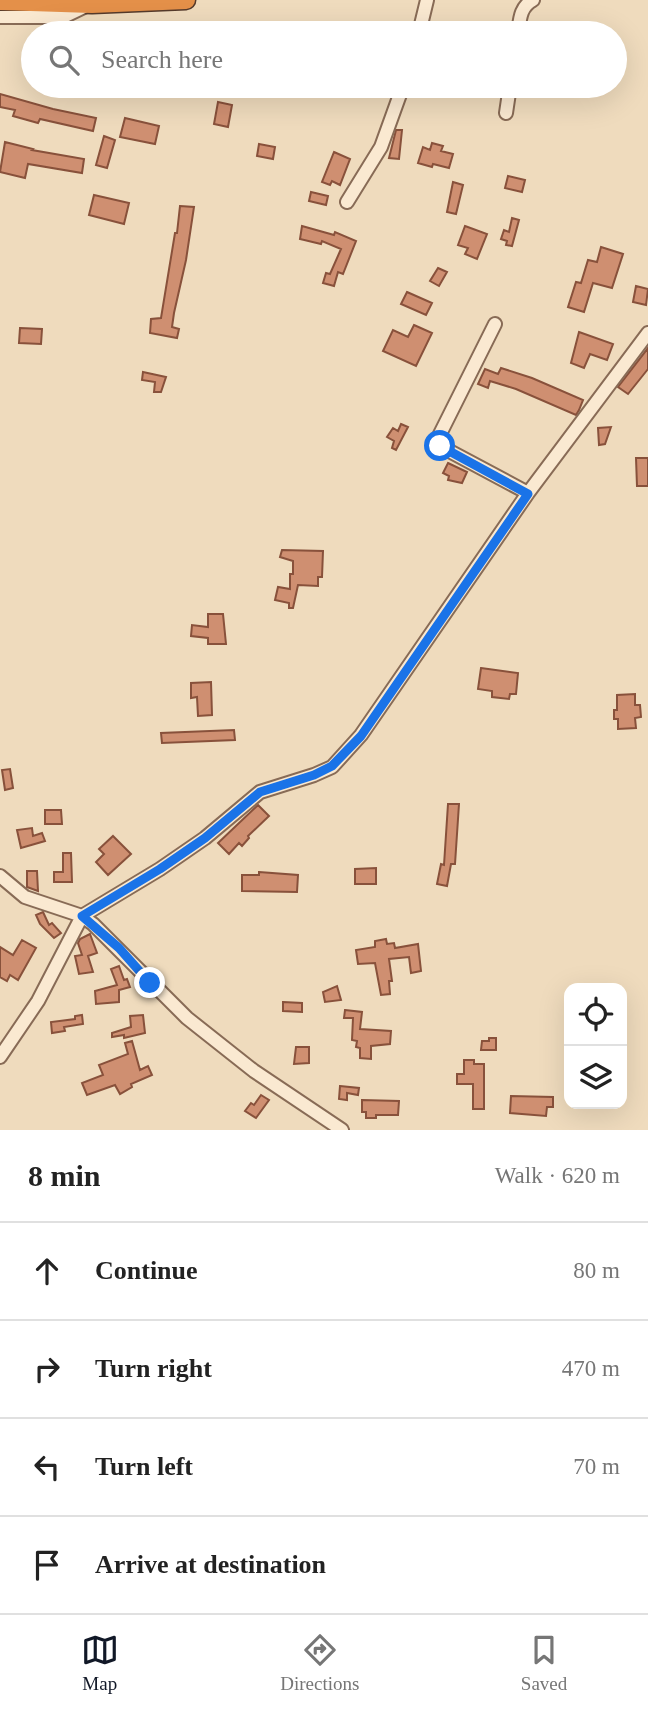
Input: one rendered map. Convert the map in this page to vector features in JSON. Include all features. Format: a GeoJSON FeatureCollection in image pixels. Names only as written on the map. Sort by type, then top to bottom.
{"type":"FeatureCollection","features":[{"type":"Feature","properties":{"kind":"highway"},"geometry":{"type":"LineString","coordinates":[[0,1],[92,4],[186,0]]}},
{"type":"Feature","properties":{"kind":"street"},"geometry":{"type":"LineString","coordinates":[[422,21],[427,0]]}},
{"type":"Feature","properties":{"kind":"street"},"geometry":{"type":"LineString","coordinates":[[520,21],[526,4],[533,0]]}},
{"type":"Feature","properties":{"kind":"street"},"geometry":{"type":"LineString","coordinates":[[0,17],[63,17],[92,4]]}},
{"type":"Feature","properties":{"kind":"street"},"geometry":{"type":"LineString","coordinates":[[347,202],[381,146],[399,98]]}},
{"type":"Feature","properties":{"kind":"street"},"geometry":{"type":"LineString","coordinates":[[506,113],[508,98]]}},
{"type":"Feature","properties":{"kind":"street"},"geometry":{"type":"LineString","coordinates":[[495,324],[438,438],[440,446],[528,494]]}},
{"type":"Feature","properties":{"kind":"street"},"geometry":{"type":"LineString","coordinates":[[0,1057],[38,1001],[82,916],[205,838],[260,792],[314,775],[332,766],[361,736],[528,494],[648,333]]}},
{"type":"Feature","properties":{"kind":"street"},"geometry":{"type":"LineString","coordinates":[[0,876],[25,897],[82,916],[119,948],[150,983],[187,1018],[254,1071],[342,1130]]}},
{"type":"Feature","properties":{"kind":"building"},"geometry":{"type":"Polygon","coordinates":[[[0,94],[96,118],[93,131],[40,119],[38,123],[13,116],[15,110],[0,107],[0,94]]]}},
{"type":"Feature","properties":{"kind":"building"},"geometry":{"type":"Polygon","coordinates":[[[218,102],[232,105],[228,127],[214,124],[218,102]]]}},
{"type":"Feature","properties":{"kind":"building"},"geometry":{"type":"Polygon","coordinates":[[[125,118],[159,126],[155,144],[120,137],[125,118]]]}},
{"type":"Feature","properties":{"kind":"building"},"geometry":{"type":"Polygon","coordinates":[[[396,130],[402,130],[399,159],[389,158],[396,130]]]}},
{"type":"Feature","properties":{"kind":"building"},"geometry":{"type":"Polygon","coordinates":[[[104,136],[115,140],[107,168],[96,165],[104,136]]]}},
{"type":"Feature","properties":{"kind":"building"},"geometry":{"type":"Polygon","coordinates":[[[5,142],[32,150],[84,159],[82,173],[28,164],[25,178],[0,172],[5,142]]]}},
{"type":"Feature","properties":{"kind":"building"},"geometry":{"type":"Polygon","coordinates":[[[432,143],[443,146],[441,151],[453,154],[449,168],[418,163],[423,147],[430,150],[432,143]]]}},
{"type":"Feature","properties":{"kind":"building"},"geometry":{"type":"Polygon","coordinates":[[[259,144],[275,147],[273,159],[257,156],[259,144]]]}},
{"type":"Feature","properties":{"kind":"building"},"geometry":{"type":"Polygon","coordinates":[[[334,152],[350,159],[340,185],[332,181],[330,185],[322,182],[334,152]]]}},
{"type":"Feature","properties":{"kind":"building"},"geometry":{"type":"Polygon","coordinates":[[[508,176],[525,180],[522,192],[505,188],[508,176]]]}},
{"type":"Feature","properties":{"kind":"building"},"geometry":{"type":"Polygon","coordinates":[[[453,182],[463,185],[456,214],[447,212],[453,182]]]}},
{"type":"Feature","properties":{"kind":"building"},"geometry":{"type":"Polygon","coordinates":[[[311,192],[328,196],[326,205],[309,201],[311,192]]]}},
{"type":"Feature","properties":{"kind":"building"},"geometry":{"type":"Polygon","coordinates":[[[94,195],[129,203],[124,224],[89,215],[94,195]]]}},
{"type":"Feature","properties":{"kind":"building"},"geometry":{"type":"Polygon","coordinates":[[[180,206],[194,207],[172,327],[179,329],[177,338],[150,333],[151,319],[161,318],[180,206]]]}},
{"type":"Feature","properties":{"kind":"building"},"geometry":{"type":"Polygon","coordinates":[[[512,218],[519,220],[512,246],[506,245],[507,241],[501,239],[504,230],[509,232],[512,218]]]}},
{"type":"Feature","properties":{"kind":"building"},"geometry":{"type":"Polygon","coordinates":[[[302,226],[334,235],[335,232],[356,241],[343,274],[338,272],[334,286],[323,283],[341,249],[322,241],[321,244],[300,239],[302,226]]]}},
{"type":"Feature","properties":{"kind":"building"},"geometry":{"type":"Polygon","coordinates":[[[465,226],[487,234],[477,259],[465,254],[468,248],[458,245],[465,226]]]}},
{"type":"Feature","properties":{"kind":"building"},"geometry":{"type":"Polygon","coordinates":[[[601,247],[623,254],[612,288],[593,283],[584,312],[568,307],[576,282],[581,283],[588,260],[597,262],[601,247]]]}},
{"type":"Feature","properties":{"kind":"building"},"geometry":{"type":"Polygon","coordinates":[[[438,268],[447,272],[439,286],[430,281],[438,268]]]}},
{"type":"Feature","properties":{"kind":"building"},"geometry":{"type":"Polygon","coordinates":[[[636,286],[648,289],[646,305],[633,302],[636,286]]]}},
{"type":"Feature","properties":{"kind":"building"},"geometry":{"type":"Polygon","coordinates":[[[407,292],[432,303],[426,315],[401,304],[407,292]]]}},
{"type":"Feature","properties":{"kind":"building"},"geometry":{"type":"Polygon","coordinates":[[[414,325],[432,333],[416,366],[383,351],[393,330],[408,337],[414,325]]]}},
{"type":"Feature","properties":{"kind":"building"},"geometry":{"type":"Polygon","coordinates":[[[20,328],[42,329],[41,344],[19,343],[20,328]]]}},
{"type":"Feature","properties":{"kind":"building"},"geometry":{"type":"Polygon","coordinates":[[[579,332],[613,344],[607,360],[590,354],[584,368],[571,363],[579,332]]]}},
{"type":"Feature","properties":{"kind":"building"},"geometry":{"type":"Polygon","coordinates":[[[648,348],[648,369],[628,394],[618,387],[648,348]]]}},
{"type":"Feature","properties":{"kind":"building"},"geometry":{"type":"Polygon","coordinates":[[[501,368],[583,400],[579,410],[576,415],[516,389],[490,381],[488,388],[478,384],[485,369],[498,374],[501,368]]]}},
{"type":"Feature","properties":{"kind":"building"},"geometry":{"type":"Polygon","coordinates":[[[143,372],[166,377],[161,392],[154,392],[155,382],[142,380],[143,372]]]}},
{"type":"Feature","properties":{"kind":"building"},"geometry":{"type":"Polygon","coordinates":[[[401,424],[408,427],[396,450],[392,448],[394,441],[387,437],[393,428],[398,431],[401,424]]]}},
{"type":"Feature","properties":{"kind":"building"},"geometry":{"type":"Polygon","coordinates":[[[611,427],[605,444],[599,445],[598,428],[611,427]]]}},
{"type":"Feature","properties":{"kind":"building"},"geometry":{"type":"Polygon","coordinates":[[[636,458],[648,458],[648,486],[637,486],[636,458]]]}},
{"type":"Feature","properties":{"kind":"building"},"geometry":{"type":"Polygon","coordinates":[[[448,463],[467,472],[462,483],[448,480],[449,476],[443,473],[448,463]]]}},
{"type":"Feature","properties":{"kind":"building"},"geometry":{"type":"Polygon","coordinates":[[[282,550],[323,551],[322,577],[318,577],[318,586],[298,585],[293,608],[289,608],[289,603],[275,600],[278,587],[290,589],[290,574],[293,574],[293,561],[280,557],[282,550]]]}},
{"type":"Feature","properties":{"kind":"building"},"geometry":{"type":"Polygon","coordinates":[[[208,614],[223,614],[226,644],[208,644],[208,638],[191,636],[192,625],[208,627],[208,614]]]}},
{"type":"Feature","properties":{"kind":"building"},"geometry":{"type":"Polygon","coordinates":[[[481,668],[518,673],[516,694],[510,694],[509,699],[492,697],[492,691],[478,689],[481,668]]]}},
{"type":"Feature","properties":{"kind":"building"},"geometry":{"type":"Polygon","coordinates":[[[211,682],[212,715],[198,716],[197,697],[191,698],[191,683],[211,682]]]}},
{"type":"Feature","properties":{"kind":"building"},"geometry":{"type":"Polygon","coordinates":[[[635,694],[635,705],[640,705],[641,717],[635,718],[636,728],[618,729],[618,719],[614,719],[617,695],[635,694]]]}},
{"type":"Feature","properties":{"kind":"building"},"geometry":{"type":"Polygon","coordinates":[[[234,730],[235,740],[162,743],[161,733],[234,730]]]}},
{"type":"Feature","properties":{"kind":"building"},"geometry":{"type":"Polygon","coordinates":[[[10,769],[13,788],[5,790],[2,770],[10,769]]]}},
{"type":"Feature","properties":{"kind":"building"},"geometry":{"type":"Polygon","coordinates":[[[448,804],[459,804],[455,864],[451,864],[447,886],[437,884],[441,864],[444,865],[448,804]]]}},
{"type":"Feature","properties":{"kind":"building"},"geometry":{"type":"Polygon","coordinates":[[[258,805],[269,816],[248,836],[242,846],[239,843],[229,854],[218,843],[258,805]]]}},
{"type":"Feature","properties":{"kind":"building"},"geometry":{"type":"Polygon","coordinates":[[[45,810],[61,810],[62,824],[45,824],[45,810]]]}},
{"type":"Feature","properties":{"kind":"building"},"geometry":{"type":"Polygon","coordinates":[[[32,828],[33,836],[42,833],[45,841],[21,848],[17,830],[32,828]]]}},
{"type":"Feature","properties":{"kind":"building"},"geometry":{"type":"Polygon","coordinates":[[[113,836],[131,854],[108,875],[96,862],[104,854],[99,849],[113,836]]]}},
{"type":"Feature","properties":{"kind":"building"},"geometry":{"type":"Polygon","coordinates":[[[63,853],[71,853],[72,882],[54,882],[54,872],[63,872],[63,853]]]}},
{"type":"Feature","properties":{"kind":"building"},"geometry":{"type":"Polygon","coordinates":[[[376,868],[376,884],[355,884],[355,869],[376,868]]]}},
{"type":"Feature","properties":{"kind":"building"},"geometry":{"type":"Polygon","coordinates":[[[27,871],[37,871],[38,891],[27,887],[27,871]]]}},
{"type":"Feature","properties":{"kind":"building"},"geometry":{"type":"Polygon","coordinates":[[[259,872],[298,875],[297,892],[242,891],[242,875],[259,875],[259,872]]]}},
{"type":"Feature","properties":{"kind":"building"},"geometry":{"type":"Polygon","coordinates":[[[43,912],[49,925],[52,923],[61,933],[54,938],[40,924],[36,915],[43,912]]]}},
{"type":"Feature","properties":{"kind":"building"},"geometry":{"type":"Polygon","coordinates":[[[90,934],[97,953],[88,956],[93,972],[79,974],[75,956],[82,955],[78,943],[90,934]]]}},
{"type":"Feature","properties":{"kind":"building"},"geometry":{"type":"Polygon","coordinates":[[[386,939],[387,944],[394,943],[395,948],[418,944],[421,971],[411,973],[409,957],[389,959],[392,981],[389,981],[390,994],[381,995],[375,963],[358,964],[356,950],[375,947],[375,941],[386,939]]]}},
{"type":"Feature","properties":{"kind":"building"},"geometry":{"type":"Polygon","coordinates":[[[22,940],[36,948],[18,980],[10,975],[7,981],[0,977],[0,947],[13,955],[22,940]]]}},
{"type":"Feature","properties":{"kind":"building"},"geometry":{"type":"Polygon","coordinates":[[[119,966],[130,987],[119,990],[119,1002],[96,1004],[95,991],[117,985],[111,969],[119,966]]]}},
{"type":"Feature","properties":{"kind":"building"},"geometry":{"type":"Polygon","coordinates":[[[337,986],[341,1000],[325,1002],[323,992],[337,986]]]}},
{"type":"Feature","properties":{"kind":"building"},"geometry":{"type":"Polygon","coordinates":[[[283,1002],[302,1003],[302,1012],[283,1011],[283,1002]]]}},
{"type":"Feature","properties":{"kind":"building"},"geometry":{"type":"Polygon","coordinates":[[[345,1010],[362,1012],[360,1029],[391,1031],[390,1044],[371,1046],[371,1059],[360,1058],[357,1041],[352,1040],[353,1018],[344,1018],[345,1010]]]}},
{"type":"Feature","properties":{"kind":"building"},"geometry":{"type":"Polygon","coordinates":[[[82,1015],[83,1024],[64,1027],[65,1031],[52,1033],[51,1022],[75,1019],[75,1016],[82,1015]]]}},
{"type":"Feature","properties":{"kind":"building"},"geometry":{"type":"Polygon","coordinates":[[[143,1015],[145,1033],[124,1038],[124,1035],[112,1037],[112,1033],[131,1027],[130,1016],[143,1015]]]}},
{"type":"Feature","properties":{"kind":"building"},"geometry":{"type":"Polygon","coordinates":[[[489,1038],[496,1038],[496,1050],[481,1050],[482,1041],[489,1041],[489,1038]]]}},
{"type":"Feature","properties":{"kind":"building"},"geometry":{"type":"Polygon","coordinates":[[[132,1041],[140,1070],[148,1066],[152,1075],[131,1084],[132,1087],[120,1094],[115,1085],[87,1095],[82,1083],[103,1075],[99,1065],[128,1054],[125,1043],[132,1041]]]}},
{"type":"Feature","properties":{"kind":"building"},"geometry":{"type":"Polygon","coordinates":[[[296,1047],[309,1047],[309,1063],[294,1064],[296,1047]]]}},
{"type":"Feature","properties":{"kind":"building"},"geometry":{"type":"Polygon","coordinates":[[[464,1060],[484,1064],[484,1109],[473,1109],[473,1084],[457,1084],[457,1074],[464,1074],[464,1060]]]}},
{"type":"Feature","properties":{"kind":"building"},"geometry":{"type":"Polygon","coordinates":[[[340,1086],[359,1088],[358,1095],[347,1093],[347,1100],[339,1099],[340,1086]]]}},
{"type":"Feature","properties":{"kind":"building"},"geometry":{"type":"Polygon","coordinates":[[[261,1095],[269,1100],[256,1118],[245,1111],[251,1103],[254,1105],[261,1095]]]}},
{"type":"Feature","properties":{"kind":"building"},"geometry":{"type":"Polygon","coordinates":[[[511,1096],[553,1097],[553,1107],[547,1107],[546,1116],[510,1113],[511,1096]]]}},
{"type":"Feature","properties":{"kind":"building"},"geometry":{"type":"Polygon","coordinates":[[[362,1100],[399,1101],[398,1115],[366,1118],[366,1112],[362,1112],[362,1100]]]}},
{"type":"Feature","properties":{"kind":"route"},"geometry":{"type":"LineString","coordinates":[[150,983],[119,948],[82,916],[138,883],[205,838],[260,792],[314,775],[332,766],[349,750],[528,494],[440,446]]}}]}
